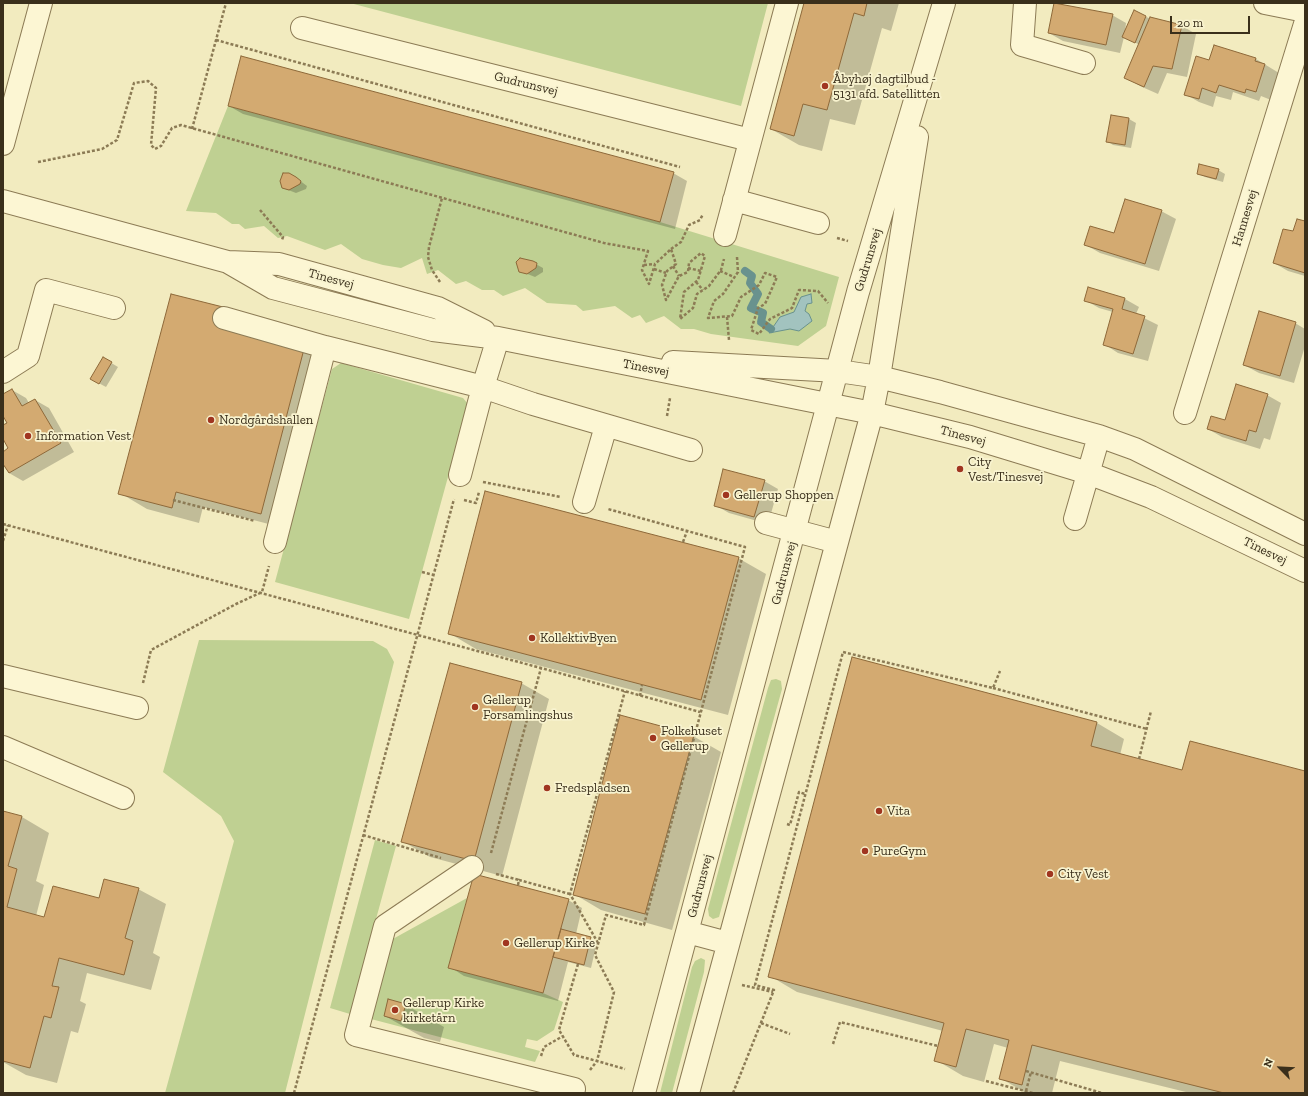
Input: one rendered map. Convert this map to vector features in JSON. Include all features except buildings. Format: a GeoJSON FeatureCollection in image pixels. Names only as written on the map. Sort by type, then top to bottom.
{"type":"FeatureCollection","features":[{"type":"Feature","properties":{"kind":"street"},"geometry":{"type":"LineString","coordinates":[[3,144],[41,3]]}},
{"type":"Feature","properties":{"kind":"street"},"geometry":{"type":"LineString","coordinates":[[787,3],[750,140],[729,233],[818,223]]}},
{"type":"Feature","properties":{"kind":"street","name":"Gudrunsvej"},"geometry":{"type":"LineString","coordinates":[[644,1093],[858,292],[944,3]]}},
{"type":"Feature","properties":{"kind":"street"},"geometry":{"type":"LineString","coordinates":[[1025,3],[1022,45],[1084,63]]}},
{"type":"Feature","properties":{"kind":"street"},"geometry":{"type":"LineString","coordinates":[[1265,3],[1305,11]]}},
{"type":"Feature","properties":{"kind":"street","name":"Hannesvej"},"geometry":{"type":"LineString","coordinates":[[1185,413],[1305,24]]}},
{"type":"Feature","properties":{"kind":"street","name":"Gudrunsvej"},"geometry":{"type":"LineString","coordinates":[[302,28],[750,140]]}},
{"type":"Feature","properties":{"kind":"street","name":"Gudrunsvej"},"geometry":{"type":"LineString","coordinates":[[688,1093],[872,414],[929,55]]}},
{"type":"Feature","properties":{"kind":"street","name":"Tinesvej"},"geometry":{"type":"LineString","coordinates":[[3,201],[228,262],[278,264],[438,308],[498,338]]}},
{"type":"Feature","properties":{"kind":"street","name":"Tinesvej"},"geometry":{"type":"LineString","coordinates":[[228,262],[273,288],[433,330],[498,338],[872,414],[970,437],[1088,473],[1151,497],[1305,571]]}},
{"type":"Feature","properties":{"kind":"street"},"geometry":{"type":"LineString","coordinates":[[3,372],[28,356],[46,290],[114,308]]}},
{"type":"Feature","properties":{"kind":"street"},"geometry":{"type":"LineString","coordinates":[[224,318],[325,347],[483,387],[606,426],[691,450]]}},
{"type":"Feature","properties":{"kind":"street"},"geometry":{"type":"LineString","coordinates":[[460,475],[483,387],[498,338]]}},
{"type":"Feature","properties":{"kind":"street"},"geometry":{"type":"LineString","coordinates":[[277,534],[325,347]]}},
{"type":"Feature","properties":{"kind":"street","name":"Tinesvej"},"geometry":{"type":"LineString","coordinates":[[602,359],[838,371],[879,377],[1099,436],[1135,449],[1167,463],[1305,534]]}},
{"type":"Feature","properties":{"kind":"street"},"geometry":{"type":"LineString","coordinates":[[584,502],[606,426]]}},
{"type":"Feature","properties":{"kind":"street"},"geometry":{"type":"LineString","coordinates":[[1075,519],[1099,436]]}},
{"type":"Feature","properties":{"kind":"street"},"geometry":{"type":"LineString","coordinates":[[766,523],[837,542]]}},
{"type":"Feature","properties":{"kind":"street"},"geometry":{"type":"LineString","coordinates":[[3,676],[137,708]]}},
{"type":"Feature","properties":{"kind":"street"},"geometry":{"type":"LineString","coordinates":[[3,748],[123,798]]}},
{"type":"Feature","properties":{"kind":"street"},"geometry":{"type":"LineString","coordinates":[[472,867],[385,926],[356,1035],[574,1089]]}},
{"type":"Feature","properties":{"kind":"street"},"geometry":{"type":"LineString","coordinates":[[687,932],[728,943]]}},
{"type":"Feature","properties":{"kind":"path"},"geometry":{"type":"LineString","coordinates":[[192,129],[226,3]]}},
{"type":"Feature","properties":{"kind":"path"},"geometry":{"type":"LineString","coordinates":[[216,40],[680,167]]}},
{"type":"Feature","properties":{"kind":"path"},"geometry":{"type":"LineString","coordinates":[[38,162],[102,149],[117,140],[134,83],[148,81],[156,88],[151,145],[156,149],[161,146],[172,128],[181,125],[604,243],[648,252],[642,270],[649,284],[655,264],[681,242],[689,225],[700,220],[703,214],[729,233],[738,258],[738,272],[723,294],[714,301],[708,318],[732,316],[741,297],[759,286],[765,273],[776,277],[765,304],[758,308],[751,330],[759,334],[770,319],[792,308],[799,290],[818,291],[833,309]]}},
{"type":"Feature","properties":{"kind":"path"},"geometry":{"type":"LineString","coordinates":[[440,280],[432,270],[428,257],[429,247],[442,198]]}},
{"type":"Feature","properties":{"kind":"path"},"geometry":{"type":"LineString","coordinates":[[260,210],[283,237],[278,264]]}},
{"type":"Feature","properties":{"kind":"path"},"geometry":{"type":"LineString","coordinates":[[671,249],[676,264],[666,273],[662,285],[666,300],[679,276],[688,272],[689,263],[701,253],[705,256],[696,282],[684,292],[680,319],[693,308],[697,294],[709,286],[720,271],[729,233]]}},
{"type":"Feature","properties":{"kind":"path"},"geometry":{"type":"LineString","coordinates":[[644,265],[655,264]]}},
{"type":"Feature","properties":{"kind":"path"},"geometry":{"type":"LineString","coordinates":[[673,266],[679,276]]}},
{"type":"Feature","properties":{"kind":"path"},"geometry":{"type":"LineString","coordinates":[[688,268],[701,271]]}},
{"type":"Feature","properties":{"kind":"path"},"geometry":{"type":"LineString","coordinates":[[654,269],[666,273]]}},
{"type":"Feature","properties":{"kind":"path"},"geometry":{"type":"LineString","coordinates":[[720,271],[734,277]]}},
{"type":"Feature","properties":{"kind":"path"},"geometry":{"type":"LineString","coordinates":[[696,282],[703,290]]}},
{"type":"Feature","properties":{"kind":"path"},"geometry":{"type":"LineString","coordinates":[[662,442],[675,374]]}},
{"type":"Feature","properties":{"kind":"path"},"geometry":{"type":"LineString","coordinates":[[294,1093],[454,498],[476,503],[482,481],[584,502],[745,546],[644,925],[606,915],[595,955],[614,992],[597,1061],[574,1055],[559,1030],[578,964]]}},
{"type":"Feature","properties":{"kind":"path"},"geometry":{"type":"LineString","coordinates":[[173,500],[277,534]]}},
{"type":"Feature","properties":{"kind":"path"},"geometry":{"type":"LineString","coordinates":[[3,524],[418,634],[700,712]]}},
{"type":"Feature","properties":{"kind":"path"},"geometry":{"type":"LineString","coordinates":[[3,541],[8,525]]}},
{"type":"Feature","properties":{"kind":"path"},"geometry":{"type":"LineString","coordinates":[[682,542],[687,530]]}},
{"type":"Feature","properties":{"kind":"path"},"geometry":{"type":"LineString","coordinates":[[422,572],[434,575]]}},
{"type":"Feature","properties":{"kind":"path"},"geometry":{"type":"LineString","coordinates":[[137,708],[151,650],[236,604],[262,592]]}},
{"type":"Feature","properties":{"kind":"path"},"geometry":{"type":"LineString","coordinates":[[773,991],[755,985],[818,743],[844,652],[993,688],[1147,729]]}},
{"type":"Feature","properties":{"kind":"path"},"geometry":{"type":"LineString","coordinates":[[490,856],[541,668]]}},
{"type":"Feature","properties":{"kind":"path"},"geometry":{"type":"LineString","coordinates":[[993,688],[1000,671]]}},
{"type":"Feature","properties":{"kind":"path"},"geometry":{"type":"LineString","coordinates":[[640,696],[642,685]]}},
{"type":"Feature","properties":{"kind":"path"},"geometry":{"type":"LineString","coordinates":[[598,943],[570,894],[625,691]]}},
{"type":"Feature","properties":{"kind":"path"},"geometry":{"type":"LineString","coordinates":[[1139,759],[1152,711]]}},
{"type":"Feature","properties":{"kind":"path"},"geometry":{"type":"LineString","coordinates":[[790,825],[799,792],[805,794]]}},
{"type":"Feature","properties":{"kind":"path"},"geometry":{"type":"LineString","coordinates":[[518,885],[519,880],[570,894]]}},
{"type":"Feature","properties":{"kind":"path"},"geometry":{"type":"LineString","coordinates":[[736,983],[773,991]]}},
{"type":"Feature","properties":{"kind":"path"},"geometry":{"type":"LineString","coordinates":[[733,1093],[773,991]]}},
{"type":"Feature","properties":{"kind":"path"},"geometry":{"type":"LineString","coordinates":[[833,1044],[840,1022],[938,1046]]}},
{"type":"Feature","properties":{"kind":"path"},"geometry":{"type":"LineString","coordinates":[[761,1023],[790,1034]]}},
{"type":"Feature","properties":{"kind":"path"},"geometry":{"type":"LineString","coordinates":[[608,1064],[623,1068]]}},
{"type":"Feature","properties":{"kind":"path"},"geometry":{"type":"LineString","coordinates":[[1026,1071],[1102,1093]]}},
{"type":"Feature","properties":{"kind":"path"},"geometry":{"type":"LineString","coordinates":[[1026,1091],[1031,1072]]}},
{"type":"Feature","properties":{"kind":"path"},"geometry":{"type":"LineString","coordinates":[[986,1081],[1034,1093]]}},
{"type":"Feature","properties":{"kind":"green space"},"geometry":{"type":"Polygon","coordinates":[[[350,3],[768,3],[741,106],[350,3]]]}},
{"type":"Feature","properties":{"kind":"green space"},"geometry":{"type":"Polygon","coordinates":[[[228,106],[660,222],[839,277],[826,326],[798,346],[711,334],[694,329],[681,329],[664,316],[646,323],[640,315],[632,318],[615,306],[583,311],[576,305],[547,303],[525,288],[503,296],[494,290],[482,290],[466,281],[456,284],[438,270],[427,274],[422,258],[401,268],[383,265],[362,259],[341,244],[325,250],[287,236],[278,238],[264,226],[245,229],[239,224],[232,224],[216,213],[186,211],[228,106]]]}},
{"type":"Feature","properties":{"kind":"green space"},"geometry":{"type":"Polygon","coordinates":[[[341,363],[463,398],[468,404],[409,619],[275,582],[332,369],[341,363]]]}},
{"type":"Feature","properties":{"kind":"green space"},"geometry":{"type":"Polygon","coordinates":[[[199,640],[373,641],[387,649],[394,662],[285,1093],[165,1093],[234,841],[221,816],[163,772],[199,640]]]}},
{"type":"Feature","properties":{"kind":"green space"},"geometry":{"type":"Polygon","coordinates":[[[776,679],[781,681],[782,689],[719,917],[713,919],[709,916],[708,909],[768,688],[771,680],[776,679]]]}},
{"type":"Feature","properties":{"kind":"green space"},"geometry":{"type":"Polygon","coordinates":[[[375,840],[396,846],[350,1014],[330,1008],[375,840]]]}},
{"type":"Feature","properties":{"kind":"green space"},"geometry":{"type":"Polygon","coordinates":[[[467,898],[449,968],[543,993],[563,1002],[554,1030],[537,1041],[527,1039],[525,1047],[540,1051],[535,1062],[371,1019],[391,940],[467,898]]]}},
{"type":"Feature","properties":{"kind":"green space"},"geometry":{"type":"Polygon","coordinates":[[[701,958],[705,960],[704,972],[672,1093],[660,1093],[692,967],[695,961],[701,958]]]}},
{"type":"Feature","properties":{"kind":"water"},"geometry":{"type":"Polygon","coordinates":[[[811,294],[812,303],[807,304],[805,311],[809,314],[812,321],[799,331],[790,329],[769,333],[780,317],[794,312],[801,297],[811,294]]]}},
{"type":"Feature","properties":{"kind":"waterway"},"geometry":{"type":"LineString","coordinates":[[745,271],[752,276],[750,283],[758,294],[751,308],[763,313],[761,322],[771,329]]}},
{"type":"Feature","properties":{"kind":"place","name":"Åbyhøj dagtilbud - 5131 afd. Satellitten"},"geometry":{"type":"Point","coordinates":[825,86]}},
{"type":"Feature","properties":{"kind":"place","name":"Nordgårdshallen"},"geometry":{"type":"Point","coordinates":[211,420]}},
{"type":"Feature","properties":{"kind":"place","name":"Information Vest"},"geometry":{"type":"Point","coordinates":[28,436]}},
{"type":"Feature","properties":{"kind":"place","name":"City Vest/Tinesvej"},"geometry":{"type":"Point","coordinates":[960,469]}},
{"type":"Feature","properties":{"kind":"place","name":"Gellerup Shoppen"},"geometry":{"type":"Point","coordinates":[726,495]}},
{"type":"Feature","properties":{"kind":"place","name":"KollektivByen"},"geometry":{"type":"Point","coordinates":[532,638]}},
{"type":"Feature","properties":{"kind":"place","name":"Gellerup Forsamlingshus"},"geometry":{"type":"Point","coordinates":[475,707]}},
{"type":"Feature","properties":{"kind":"place","name":"Folkehuset Gellerup"},"geometry":{"type":"Point","coordinates":[653,738]}},
{"type":"Feature","properties":{"kind":"place","name":"Fredspladsen"},"geometry":{"type":"Point","coordinates":[547,788]}},
{"type":"Feature","properties":{"kind":"place","name":"Vita"},"geometry":{"type":"Point","coordinates":[879,811]}},
{"type":"Feature","properties":{"kind":"place","name":"PureGym"},"geometry":{"type":"Point","coordinates":[865,851]}},
{"type":"Feature","properties":{"kind":"place","name":"City Vest"},"geometry":{"type":"Point","coordinates":[1050,874]}},
{"type":"Feature","properties":{"kind":"place","name":"Gellerup Kirke"},"geometry":{"type":"Point","coordinates":[506,943]}},
{"type":"Feature","properties":{"kind":"place","name":"Gellerup Kirke kirketårn"},"geometry":{"type":"Point","coordinates":[395,1010]}}]}
